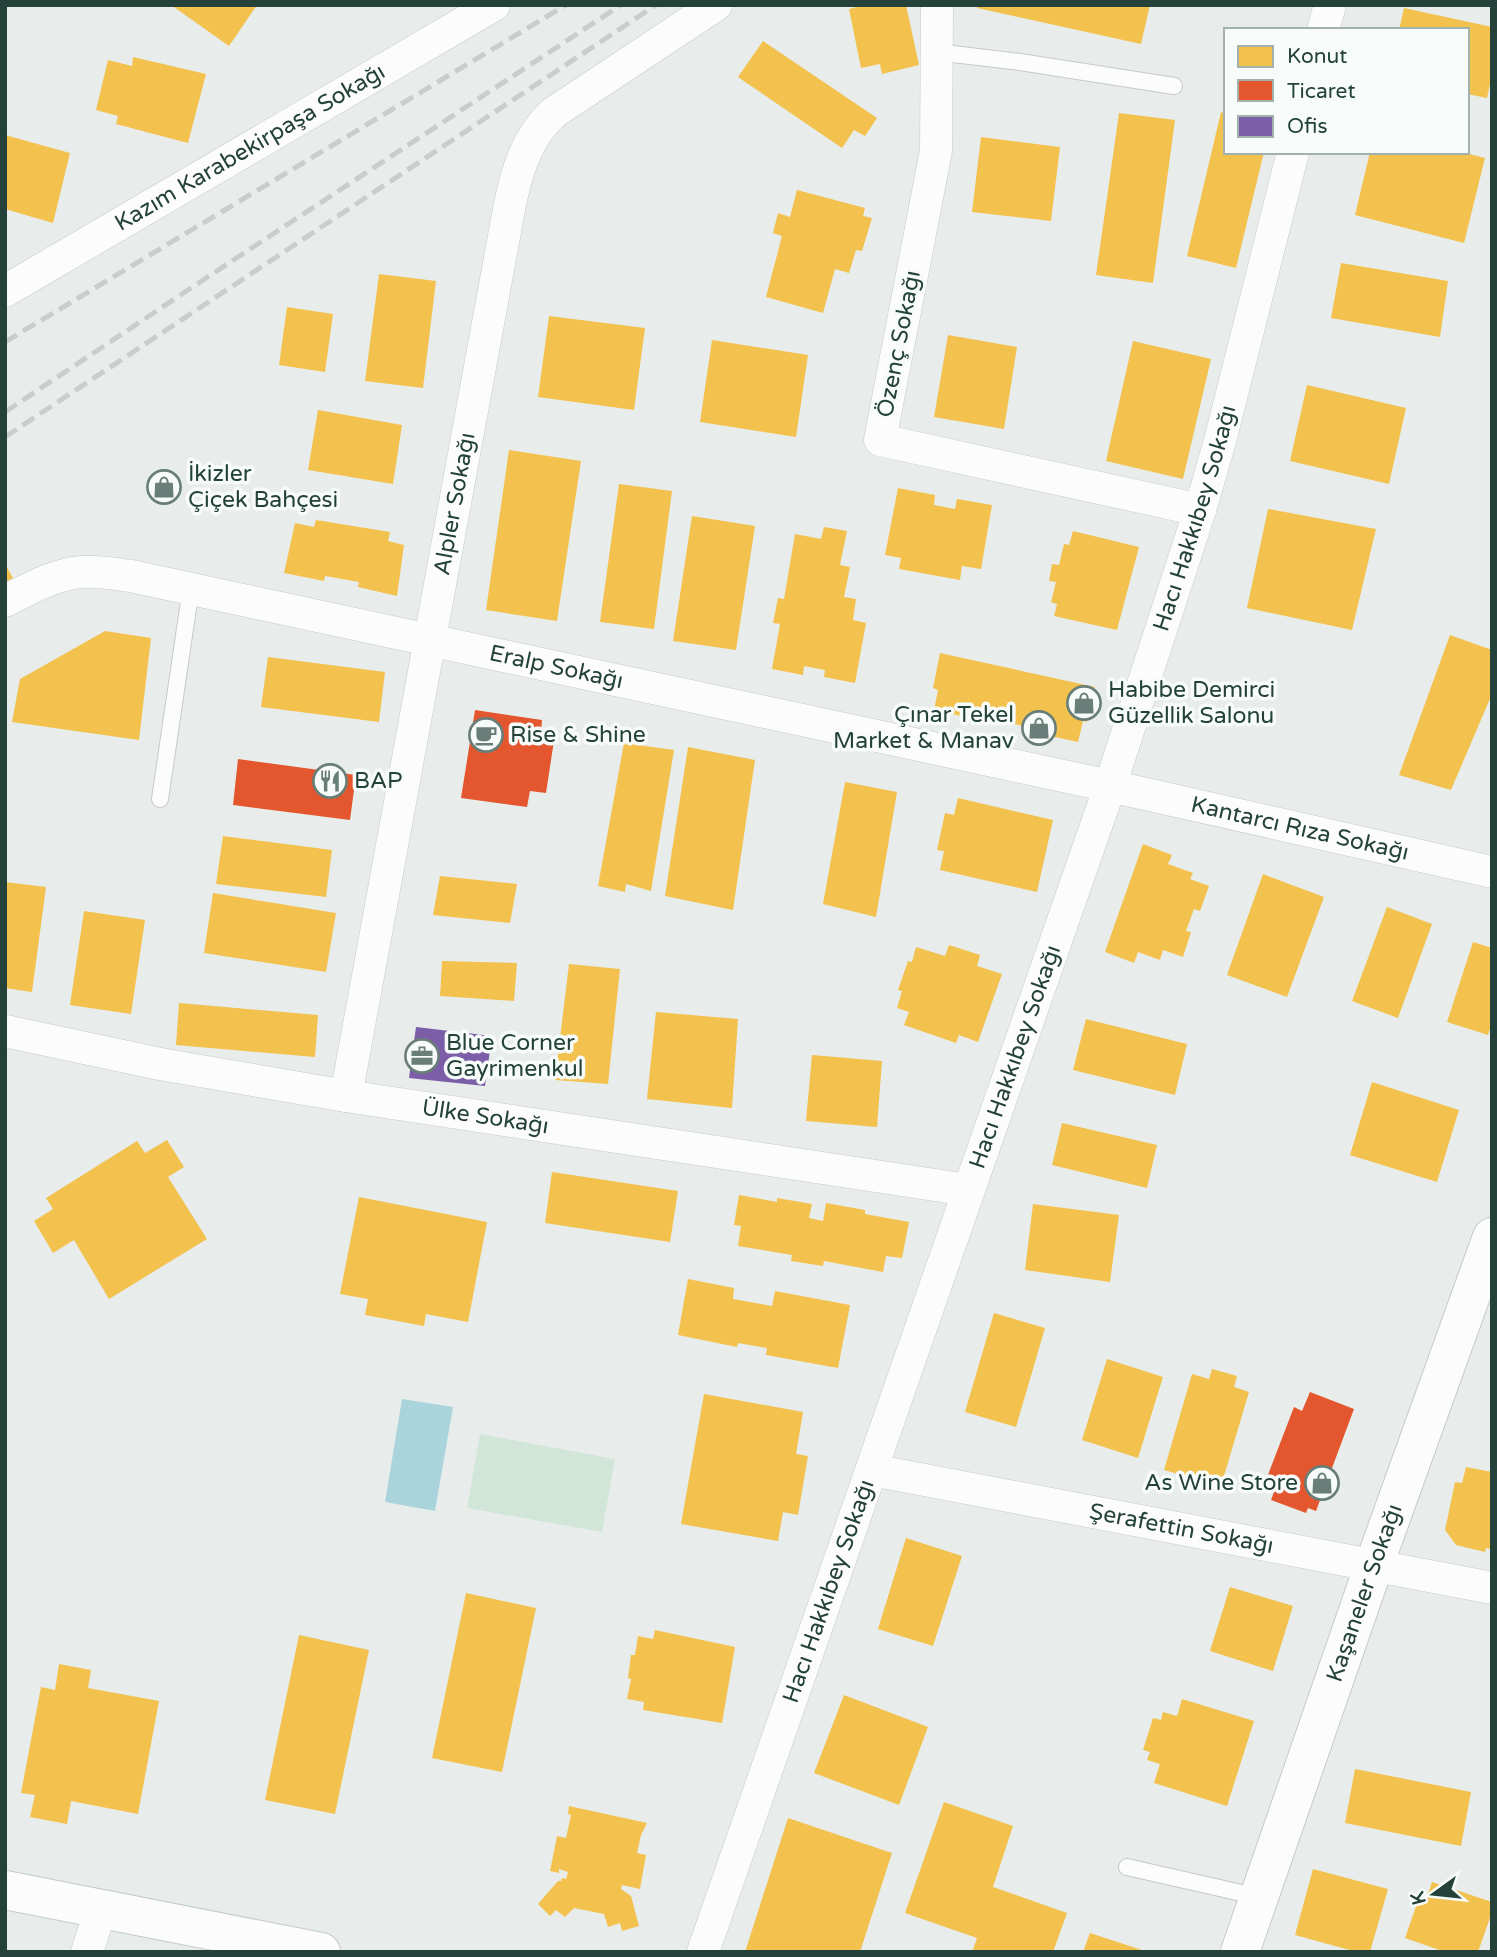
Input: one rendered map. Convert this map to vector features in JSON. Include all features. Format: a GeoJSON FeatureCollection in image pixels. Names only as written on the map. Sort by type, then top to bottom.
{"type":"FeatureCollection","features":[{"type":"Feature","properties":{"kind":"street","name":"Kazım Karabekirpaşa Sokağı"},"geometry":{"type":"LineString","coordinates":[[5,291],[494,5]]}},
{"type":"Feature","properties":{"kind":"street","name":"Alpler Sokağı"},"geometry":{"type":"LineString","coordinates":[[346,1096],[517,174],[539,127],[562,107],[716,5]]}},
{"type":"Feature","properties":{"kind":"street","name":"Özenç Sokağı"},"geometry":{"type":"LineString","coordinates":[[937,5],[936,151],[880,440],[1200,510]]}},
{"type":"Feature","properties":{"kind":"street"},"geometry":{"type":"LineString","coordinates":[[1324,28],[1329,5]]}},
{"type":"Feature","properties":{"kind":"street","name":"Hacı Hakkıbey Sokağı"},"geometry":{"type":"LineString","coordinates":[[703,1952],[1110,786],[1200,510],[1236,382],[1293,154]]}},
{"type":"Feature","properties":{"kind":"street","name":"Eralp Sokağı"},"geometry":{"type":"LineString","coordinates":[[5,601],[42,583],[80,572],[131,576],[1110,786]]}},
{"type":"Feature","properties":{"kind":"street","name":"Kantarcı Rıza Sokağı"},"geometry":{"type":"LineString","coordinates":[[1110,786],[1492,872]]}},
{"type":"Feature","properties":{"kind":"street","name":"Ülke Sokağı"},"geometry":{"type":"LineString","coordinates":[[5,1031],[149,1062],[346,1096],[968,1190]]}},
{"type":"Feature","properties":{"kind":"street","name":"Kaşaneler Sokağı"},"geometry":{"type":"LineString","coordinates":[[1240,1952],[1374,1565],[1492,1237]]}},
{"type":"Feature","properties":{"kind":"street","name":"Şerafettin Sokağı"},"geometry":{"type":"LineString","coordinates":[[872,1470],[1492,1588]]}},
{"type":"Feature","properties":{"kind":"street"},"geometry":{"type":"LineString","coordinates":[[5,1890],[321,1952]]}},
{"type":"Feature","properties":{"kind":"street"},"geometry":{"type":"LineString","coordinates":[[88,1952],[101,1908]]}},
{"type":"Feature","properties":{"kind":"lane"},"geometry":{"type":"LineString","coordinates":[[936,52],[1174,86]]}},
{"type":"Feature","properties":{"kind":"lane"},"geometry":{"type":"LineString","coordinates":[[160,799],[191,587]]}},
{"type":"Feature","properties":{"kind":"lane"},"geometry":{"type":"LineString","coordinates":[[1127,1867],[1259,1897]]}},
{"type":"Feature","properties":{"kind":"green space"},"geometry":{"type":"Polygon","coordinates":[[[480,1434],[615,1459],[602,1532],[467,1508],[480,1434]]]}},
{"type":"Feature","properties":{"kind":"water"},"geometry":{"type":"Polygon","coordinates":[[[402,1399],[453,1407],[435,1511],[385,1502],[402,1399]]]}},
{"type":"Feature","properties":{"kind":"building: Konut"},"geometry":{"type":"Polygon","coordinates":[[[171,5],[257,5],[229,46],[171,5]]]}},
{"type":"Feature","properties":{"kind":"building: Konut"},"geometry":{"type":"Polygon","coordinates":[[[865,5],[906,5],[919,65],[882,74],[880,64],[861,68],[849,9],[865,5]]]}},
{"type":"Feature","properties":{"kind":"building: Konut"},"geometry":{"type":"Polygon","coordinates":[[[978,5],[1150,5],[1141,44],[977,8],[978,5]]]}},
{"type":"Feature","properties":{"kind":"building: Konut"},"geometry":{"type":"Polygon","coordinates":[[[1404,8],[1492,27],[1492,75],[1487,98],[1469,94],[1469,28],[1399,28],[1404,8]]]}},
{"type":"Feature","properties":{"kind":"building: Konut"},"geometry":{"type":"Polygon","coordinates":[[[763,41],[877,118],[865,136],[854,130],[842,148],[738,77],[763,41]]]}},
{"type":"Feature","properties":{"kind":"building: Konut"},"geometry":{"type":"Polygon","coordinates":[[[133,57],[206,74],[188,143],[116,124],[118,116],[96,110],[108,60],[132,66],[133,57]]]}},
{"type":"Feature","properties":{"kind":"building: Konut"},"geometry":{"type":"Polygon","coordinates":[[[1221,112],[1224,113],[1224,154],[1264,154],[1236,268],[1187,256],[1221,112]]]}},
{"type":"Feature","properties":{"kind":"building: Konut"},"geometry":{"type":"Polygon","coordinates":[[[1119,113],[1175,120],[1153,283],[1096,275],[1119,113]]]}},
{"type":"Feature","properties":{"kind":"building: Konut"},"geometry":{"type":"Polygon","coordinates":[[[5,135],[70,153],[53,223],[5,209],[5,135]]]}},
{"type":"Feature","properties":{"kind":"building: Konut"},"geometry":{"type":"Polygon","coordinates":[[[981,137],[1060,147],[1051,221],[972,212],[981,137]]]}},
{"type":"Feature","properties":{"kind":"building: Konut"},"geometry":{"type":"Polygon","coordinates":[[[1370,154],[1469,154],[1485,158],[1464,243],[1355,215],[1370,154]]]}},
{"type":"Feature","properties":{"kind":"building: Konut"},"geometry":{"type":"Polygon","coordinates":[[[797,190],[865,208],[863,216],[872,218],[862,251],[856,250],[849,273],[835,269],[823,313],[766,297],[782,236],[773,233],[778,213],[790,217],[797,190]]]}},
{"type":"Feature","properties":{"kind":"building: Konut"},"geometry":{"type":"Polygon","coordinates":[[[1341,263],[1448,281],[1440,337],[1331,318],[1341,263]]]}},
{"type":"Feature","properties":{"kind":"building: Konut"},"geometry":{"type":"Polygon","coordinates":[[[379,274],[436,281],[423,388],[365,381],[379,274]]]}},
{"type":"Feature","properties":{"kind":"building: Konut"},"geometry":{"type":"Polygon","coordinates":[[[287,307],[333,314],[325,372],[279,365],[287,307]]]}},
{"type":"Feature","properties":{"kind":"building: Konut"},"geometry":{"type":"Polygon","coordinates":[[[549,316],[645,328],[634,410],[538,397],[549,316]]]}},
{"type":"Feature","properties":{"kind":"building: Konut"},"geometry":{"type":"Polygon","coordinates":[[[948,335],[1017,347],[1004,429],[934,417],[948,335]]]}},
{"type":"Feature","properties":{"kind":"building: Konut"},"geometry":{"type":"Polygon","coordinates":[[[712,340],[808,355],[796,437],[700,422],[712,340]]]}},
{"type":"Feature","properties":{"kind":"building: Konut"},"geometry":{"type":"Polygon","coordinates":[[[1133,341],[1211,359],[1183,479],[1106,461],[1133,341]]]}},
{"type":"Feature","properties":{"kind":"building: Konut"},"geometry":{"type":"Polygon","coordinates":[[[1307,385],[1406,408],[1389,484],[1290,461],[1307,385]]]}},
{"type":"Feature","properties":{"kind":"building: Konut"},"geometry":{"type":"Polygon","coordinates":[[[318,410],[402,425],[393,484],[308,470],[318,410]]]}},
{"type":"Feature","properties":{"kind":"building: Konut"},"geometry":{"type":"Polygon","coordinates":[[[509,450],[581,461],[557,621],[486,610],[509,450]]]}},
{"type":"Feature","properties":{"kind":"building: Konut"},"geometry":{"type":"Polygon","coordinates":[[[619,484],[672,491],[654,629],[600,622],[619,484]]]}},
{"type":"Feature","properties":{"kind":"building: Konut"},"geometry":{"type":"Polygon","coordinates":[[[898,488],[935,495],[934,505],[955,509],[957,499],[992,505],[981,569],[962,566],[960,580],[899,569],[901,558],[885,555],[898,488]]]}},
{"type":"Feature","properties":{"kind":"building: Konut"},"geometry":{"type":"Polygon","coordinates":[[[1268,509],[1376,529],[1352,630],[1247,608],[1268,509]]]}},
{"type":"Feature","properties":{"kind":"building: Konut"},"geometry":{"type":"Polygon","coordinates":[[[692,516],[755,526],[736,650],[673,641],[692,516]]]}},
{"type":"Feature","properties":{"kind":"building: Konut"},"geometry":{"type":"Polygon","coordinates":[[[316,520],[390,532],[388,541],[404,545],[397,596],[358,587],[359,582],[325,576],[324,581],[284,573],[295,523],[314,527],[316,520]]]}},
{"type":"Feature","properties":{"kind":"building: Konut"},"geometry":{"type":"Polygon","coordinates":[[[824,527],[847,531],[840,565],[850,567],[844,597],[856,599],[853,620],[866,623],[855,683],[824,677],[825,670],[804,666],[803,675],[772,669],[780,624],[773,623],[778,598],[784,599],[795,534],[821,539],[824,527]]]}},
{"type":"Feature","properties":{"kind":"building: Konut"},"geometry":{"type":"Polygon","coordinates":[[[1073,531],[1139,547],[1117,630],[1054,616],[1057,604],[1051,602],[1056,582],[1049,581],[1052,564],[1059,565],[1064,544],[1069,545],[1073,531]]]}},
{"type":"Feature","properties":{"kind":"building: Konut"},"geometry":{"type":"Polygon","coordinates":[[[5,564],[13,578],[5,582],[5,564]]]}},
{"type":"Feature","properties":{"kind":"building: Konut"},"geometry":{"type":"Polygon","coordinates":[[[105,631],[151,638],[139,740],[12,722],[20,679],[105,631]]]}},
{"type":"Feature","properties":{"kind":"building: Konut"},"geometry":{"type":"Polygon","coordinates":[[[1450,635],[1492,650],[1492,694],[1451,790],[1399,775],[1450,635]]]}},
{"type":"Feature","properties":{"kind":"building: Konut"},"geometry":{"type":"Polygon","coordinates":[[[940,653],[1095,687],[1087,722],[1083,721],[1078,742],[1027,731],[1028,727],[985,717],[984,721],[934,710],[938,690],[933,688],[940,653]]]}},
{"type":"Feature","properties":{"kind":"building: Konut"},"geometry":{"type":"Polygon","coordinates":[[[268,657],[385,672],[379,722],[261,707],[268,657]]]}},
{"type":"Feature","properties":{"kind":"building: Konut"},"geometry":{"type":"Polygon","coordinates":[[[624,743],[674,750],[651,891],[626,884],[625,892],[598,886],[624,743]]]}},
{"type":"Feature","properties":{"kind":"building: Konut"},"geometry":{"type":"Polygon","coordinates":[[[688,747],[755,760],[733,910],[665,896],[688,747]]]}},
{"type":"Feature","properties":{"kind":"building: Konut"},"geometry":{"type":"Polygon","coordinates":[[[845,782],[897,792],[876,917],[823,904],[845,782]]]}},
{"type":"Feature","properties":{"kind":"building: Konut"},"geometry":{"type":"Polygon","coordinates":[[[958,798],[1053,820],[1037,892],[940,870],[944,851],[937,850],[945,813],[954,815],[958,798]]]}},
{"type":"Feature","properties":{"kind":"building: Konut"},"geometry":{"type":"Polygon","coordinates":[[[223,836],[332,850],[326,897],[216,884],[223,836]]]}},
{"type":"Feature","properties":{"kind":"building: Konut"},"geometry":{"type":"Polygon","coordinates":[[[1143,844],[1172,855],[1168,864],[1193,873],[1190,879],[1209,886],[1200,911],[1194,909],[1186,931],[1191,932],[1183,957],[1163,950],[1160,960],[1138,952],[1134,963],[1105,952],[1143,844]]]}},
{"type":"Feature","properties":{"kind":"building: Konut"},"geometry":{"type":"Polygon","coordinates":[[[1263,874],[1324,897],[1287,997],[1227,975],[1263,874]]]}},
{"type":"Feature","properties":{"kind":"building: Konut"},"geometry":{"type":"Polygon","coordinates":[[[440,876],[517,884],[510,923],[433,915],[440,876]]]}},
{"type":"Feature","properties":{"kind":"building: Konut"},"geometry":{"type":"Polygon","coordinates":[[[5,882],[46,887],[32,992],[5,988],[5,882]]]}},
{"type":"Feature","properties":{"kind":"building: Konut"},"geometry":{"type":"Polygon","coordinates":[[[213,893],[336,913],[326,972],[204,953],[213,893]]]}},
{"type":"Feature","properties":{"kind":"building: Konut"},"geometry":{"type":"Polygon","coordinates":[[[1387,907],[1432,924],[1398,1018],[1352,1001],[1387,907]]]}},
{"type":"Feature","properties":{"kind":"building: Konut"},"geometry":{"type":"Polygon","coordinates":[[[84,911],[145,920],[131,1014],[70,1005],[84,911]]]}},
{"type":"Feature","properties":{"kind":"building: Konut"},"geometry":{"type":"Polygon","coordinates":[[[1473,942],[1492,948],[1492,1022],[1488,1035],[1447,1022],[1473,942]]]}},
{"type":"Feature","properties":{"kind":"building: Konut"},"geometry":{"type":"Polygon","coordinates":[[[949,945],[980,955],[977,966],[1002,974],[978,1042],[959,1035],[956,1043],[904,1025],[909,1012],[897,1008],[902,991],[898,990],[908,961],[912,962],[916,947],[945,956],[949,945]]]}},
{"type":"Feature","properties":{"kind":"building: Konut"},"geometry":{"type":"Polygon","coordinates":[[[442,961],[517,963],[514,1001],[440,996],[442,961]]]}},
{"type":"Feature","properties":{"kind":"building: Konut"},"geometry":{"type":"Polygon","coordinates":[[[569,964],[620,969],[608,1084],[555,1080],[569,964]]]}},
{"type":"Feature","properties":{"kind":"building: Konut"},"geometry":{"type":"Polygon","coordinates":[[[179,1003],[318,1015],[315,1057],[176,1045],[179,1003]]]}},
{"type":"Feature","properties":{"kind":"building: Konut"},"geometry":{"type":"Polygon","coordinates":[[[656,1012],[738,1019],[732,1108],[647,1099],[656,1012]]]}},
{"type":"Feature","properties":{"kind":"building: Konut"},"geometry":{"type":"Polygon","coordinates":[[[1086,1019],[1187,1044],[1175,1095],[1073,1070],[1086,1019]]]}},
{"type":"Feature","properties":{"kind":"building: Konut"},"geometry":{"type":"Polygon","coordinates":[[[812,1055],[882,1061],[877,1127],[806,1121],[812,1055]]]}},
{"type":"Feature","properties":{"kind":"building: Konut"},"geometry":{"type":"Polygon","coordinates":[[[1372,1082],[1459,1110],[1437,1182],[1350,1155],[1372,1082]]]}},
{"type":"Feature","properties":{"kind":"building: Konut"},"geometry":{"type":"Polygon","coordinates":[[[1062,1123],[1157,1145],[1147,1188],[1052,1165],[1062,1123]]]}},
{"type":"Feature","properties":{"kind":"building: Konut"},"geometry":{"type":"Polygon","coordinates":[[[167,1140],[184,1167],[168,1177],[207,1239],[109,1299],[74,1240],[53,1253],[34,1221],[53,1209],[46,1198],[137,1141],[145,1153],[167,1140]]]}},
{"type":"Feature","properties":{"kind":"building: Konut"},"geometry":{"type":"Polygon","coordinates":[[[552,1172],[678,1191],[670,1242],[545,1223],[552,1172]]]}},
{"type":"Feature","properties":{"kind":"building: Konut"},"geometry":{"type":"Polygon","coordinates":[[[739,1195],[777,1202],[777,1198],[812,1204],[809,1218],[823,1221],[826,1203],[909,1222],[902,1258],[886,1256],[883,1272],[824,1261],[823,1266],[791,1261],[792,1255],[738,1246],[741,1226],[734,1225],[739,1195]]]}},
{"type":"Feature","properties":{"kind":"building: Konut"},"geometry":{"type":"Polygon","coordinates":[[[359,1197],[487,1222],[468,1322],[426,1314],[424,1326],[365,1315],[368,1299],[340,1294],[359,1197]]]}},
{"type":"Feature","properties":{"kind":"building: Konut"},"geometry":{"type":"Polygon","coordinates":[[[1033,1204],[1119,1215],[1110,1282],[1025,1270],[1033,1204]]]}},
{"type":"Feature","properties":{"kind":"building: Konut"},"geometry":{"type":"Polygon","coordinates":[[[688,1279],[734,1288],[733,1299],[772,1306],[775,1291],[850,1305],[838,1368],[766,1355],[767,1348],[738,1343],[737,1347],[678,1335],[688,1279]]]}},
{"type":"Feature","properties":{"kind":"building: Konut"},"geometry":{"type":"Polygon","coordinates":[[[994,1313],[1045,1328],[1016,1427],[965,1412],[994,1313]]]}},
{"type":"Feature","properties":{"kind":"building: Konut"},"geometry":{"type":"Polygon","coordinates":[[[1107,1359],[1163,1377],[1138,1458],[1082,1440],[1107,1359]]]}},
{"type":"Feature","properties":{"kind":"building: Konut"},"geometry":{"type":"Polygon","coordinates":[[[1212,1369],[1237,1376],[1234,1387],[1249,1392],[1221,1486],[1164,1470],[1192,1374],[1209,1379],[1212,1369]]]}},
{"type":"Feature","properties":{"kind":"building: Konut"},"geometry":{"type":"Polygon","coordinates":[[[704,1394],[803,1412],[796,1454],[808,1456],[798,1515],[783,1512],[778,1541],[681,1524],[704,1394]]]}},
{"type":"Feature","properties":{"kind":"building: Konut"},"geometry":{"type":"Polygon","coordinates":[[[1466,1467],[1492,1472],[1492,1549],[1486,1548],[1485,1552],[1456,1545],[1445,1530],[1455,1482],[1462,1483],[1466,1467]]]}},
{"type":"Feature","properties":{"kind":"building: Konut"},"geometry":{"type":"Polygon","coordinates":[[[906,1538],[962,1556],[933,1646],[878,1629],[906,1538]]]}},
{"type":"Feature","properties":{"kind":"building: Konut"},"geometry":{"type":"Polygon","coordinates":[[[1230,1587],[1293,1606],[1273,1671],[1210,1651],[1230,1587]]]}},
{"type":"Feature","properties":{"kind":"building: Konut"},"geometry":{"type":"Polygon","coordinates":[[[466,1593],[536,1608],[502,1772],[432,1758],[466,1593]]]}},
{"type":"Feature","properties":{"kind":"building: Konut"},"geometry":{"type":"Polygon","coordinates":[[[655,1630],[735,1647],[722,1723],[643,1710],[644,1702],[627,1699],[631,1679],[628,1678],[631,1655],[635,1655],[638,1636],[653,1639],[655,1630]]]}},
{"type":"Feature","properties":{"kind":"building: Konut"},"geometry":{"type":"Polygon","coordinates":[[[299,1635],[369,1650],[335,1814],[265,1800],[299,1635]]]}},
{"type":"Feature","properties":{"kind":"building: Konut"},"geometry":{"type":"Polygon","coordinates":[[[59,1664],[91,1670],[88,1688],[159,1701],[138,1814],[71,1801],[67,1824],[30,1817],[35,1795],[21,1793],[41,1687],[55,1690],[59,1664]]]}},
{"type":"Feature","properties":{"kind":"building: Konut"},"geometry":{"type":"Polygon","coordinates":[[[844,1695],[928,1727],[899,1805],[814,1773],[844,1695]]]}},
{"type":"Feature","properties":{"kind":"building: Konut"},"geometry":{"type":"Polygon","coordinates":[[[1182,1699],[1254,1721],[1227,1806],[1154,1783],[1160,1764],[1147,1760],[1150,1752],[1143,1750],[1153,1718],[1161,1720],[1163,1712],[1177,1716],[1182,1699]]]}},
{"type":"Feature","properties":{"kind":"building: Konut"},"geometry":{"type":"Polygon","coordinates":[[[1355,1769],[1471,1792],[1461,1846],[1345,1823],[1355,1769]]]}},
{"type":"Feature","properties":{"kind":"building: Konut"},"geometry":{"type":"Polygon","coordinates":[[[944,1802],[1013,1826],[993,1887],[1067,1913],[1053,1952],[972,1952],[977,1938],[905,1913],[944,1802]]]}},
{"type":"Feature","properties":{"kind":"building: Konut"},"geometry":{"type":"Polygon","coordinates":[[[569,1806],[647,1823],[637,1853],[646,1855],[640,1889],[622,1885],[621,1889],[631,1896],[639,1926],[622,1931],[620,1923],[608,1927],[604,1914],[574,1908],[565,1917],[556,1910],[550,1916],[538,1904],[558,1881],[566,1879],[568,1872],[559,1869],[559,1873],[550,1871],[557,1836],[566,1838],[571,1815],[568,1814],[569,1806]]]}},
{"type":"Feature","properties":{"kind":"building: Konut"},"geometry":{"type":"Polygon","coordinates":[[[788,1818],[892,1853],[860,1952],[745,1952],[788,1818]]]}},
{"type":"Feature","properties":{"kind":"building: Konut"},"geometry":{"type":"Polygon","coordinates":[[[1313,1869],[1388,1889],[1370,1952],[1357,1952],[1295,1935],[1313,1869]]]}},
{"type":"Feature","properties":{"kind":"building: Konut"},"geometry":{"type":"Polygon","coordinates":[[[1432,1882],[1492,1902],[1492,1912],[1478,1952],[1445,1952],[1405,1938],[1419,1898],[1426,1900],[1432,1882]]]}},
{"type":"Feature","properties":{"kind":"building: Konut"},"geometry":{"type":"Polygon","coordinates":[[[1090,1933],[1145,1951],[1145,1952],[1083,1952],[1090,1933]]]}},
{"type":"Feature","properties":{"kind":"building: Ticaret"},"geometry":{"type":"Polygon","coordinates":[[[475,710],[542,720],[541,732],[555,734],[546,793],[530,791],[527,807],[461,798],[475,710]]]}},
{"type":"Feature","properties":{"kind":"building: Ticaret"},"geometry":{"type":"Polygon","coordinates":[[[238,759],[356,775],[350,820],[233,805],[238,759]]]}},
{"type":"Feature","properties":{"kind":"building: Ticaret"},"geometry":{"type":"Polygon","coordinates":[[[1310,1392],[1354,1409],[1316,1511],[1308,1508],[1306,1513],[1271,1500],[1277,1484],[1266,1480],[1294,1407],[1302,1411],[1310,1392]]]}},
{"type":"Feature","properties":{"kind":"building: Ofis"},"geometry":{"type":"Polygon","coordinates":[[[416,1027],[492,1036],[485,1086],[409,1078],[416,1027]]]}},
{"type":"Feature","properties":{"kind":"railway"},"geometry":{"type":"LineString","coordinates":[[5,342],[566,5]]}},
{"type":"Feature","properties":{"kind":"railway"},"geometry":{"type":"LineString","coordinates":[[5,412],[621,5]]}},
{"type":"Feature","properties":{"kind":"railway"},"geometry":{"type":"LineString","coordinates":[[5,437],[656,5]]}},
{"type":"Feature","properties":{"kind":"place","name":"İkizler Çiçek Bahçesi"},"geometry":{"type":"Point","coordinates":[164,487]}},
{"type":"Feature","properties":{"kind":"place","name":"Habibe Demirci Güzellik Salonu"},"geometry":{"type":"Point","coordinates":[1084,703]}},
{"type":"Feature","properties":{"kind":"place","name":"Çınar Tekel Market & Manav"},"geometry":{"type":"Point","coordinates":[1039,728]}},
{"type":"Feature","properties":{"kind":"place","name":"Rise & Shine"},"geometry":{"type":"Point","coordinates":[486,735]}},
{"type":"Feature","properties":{"kind":"place","name":"BAP"},"geometry":{"type":"Point","coordinates":[330,781]}},
{"type":"Feature","properties":{"kind":"place","name":"Blue Corner Gayrimenkul"},"geometry":{"type":"Point","coordinates":[422,1056]}},
{"type":"Feature","properties":{"kind":"place","name":"As Wine Store"},"geometry":{"type":"Point","coordinates":[1322,1483]}}]}
